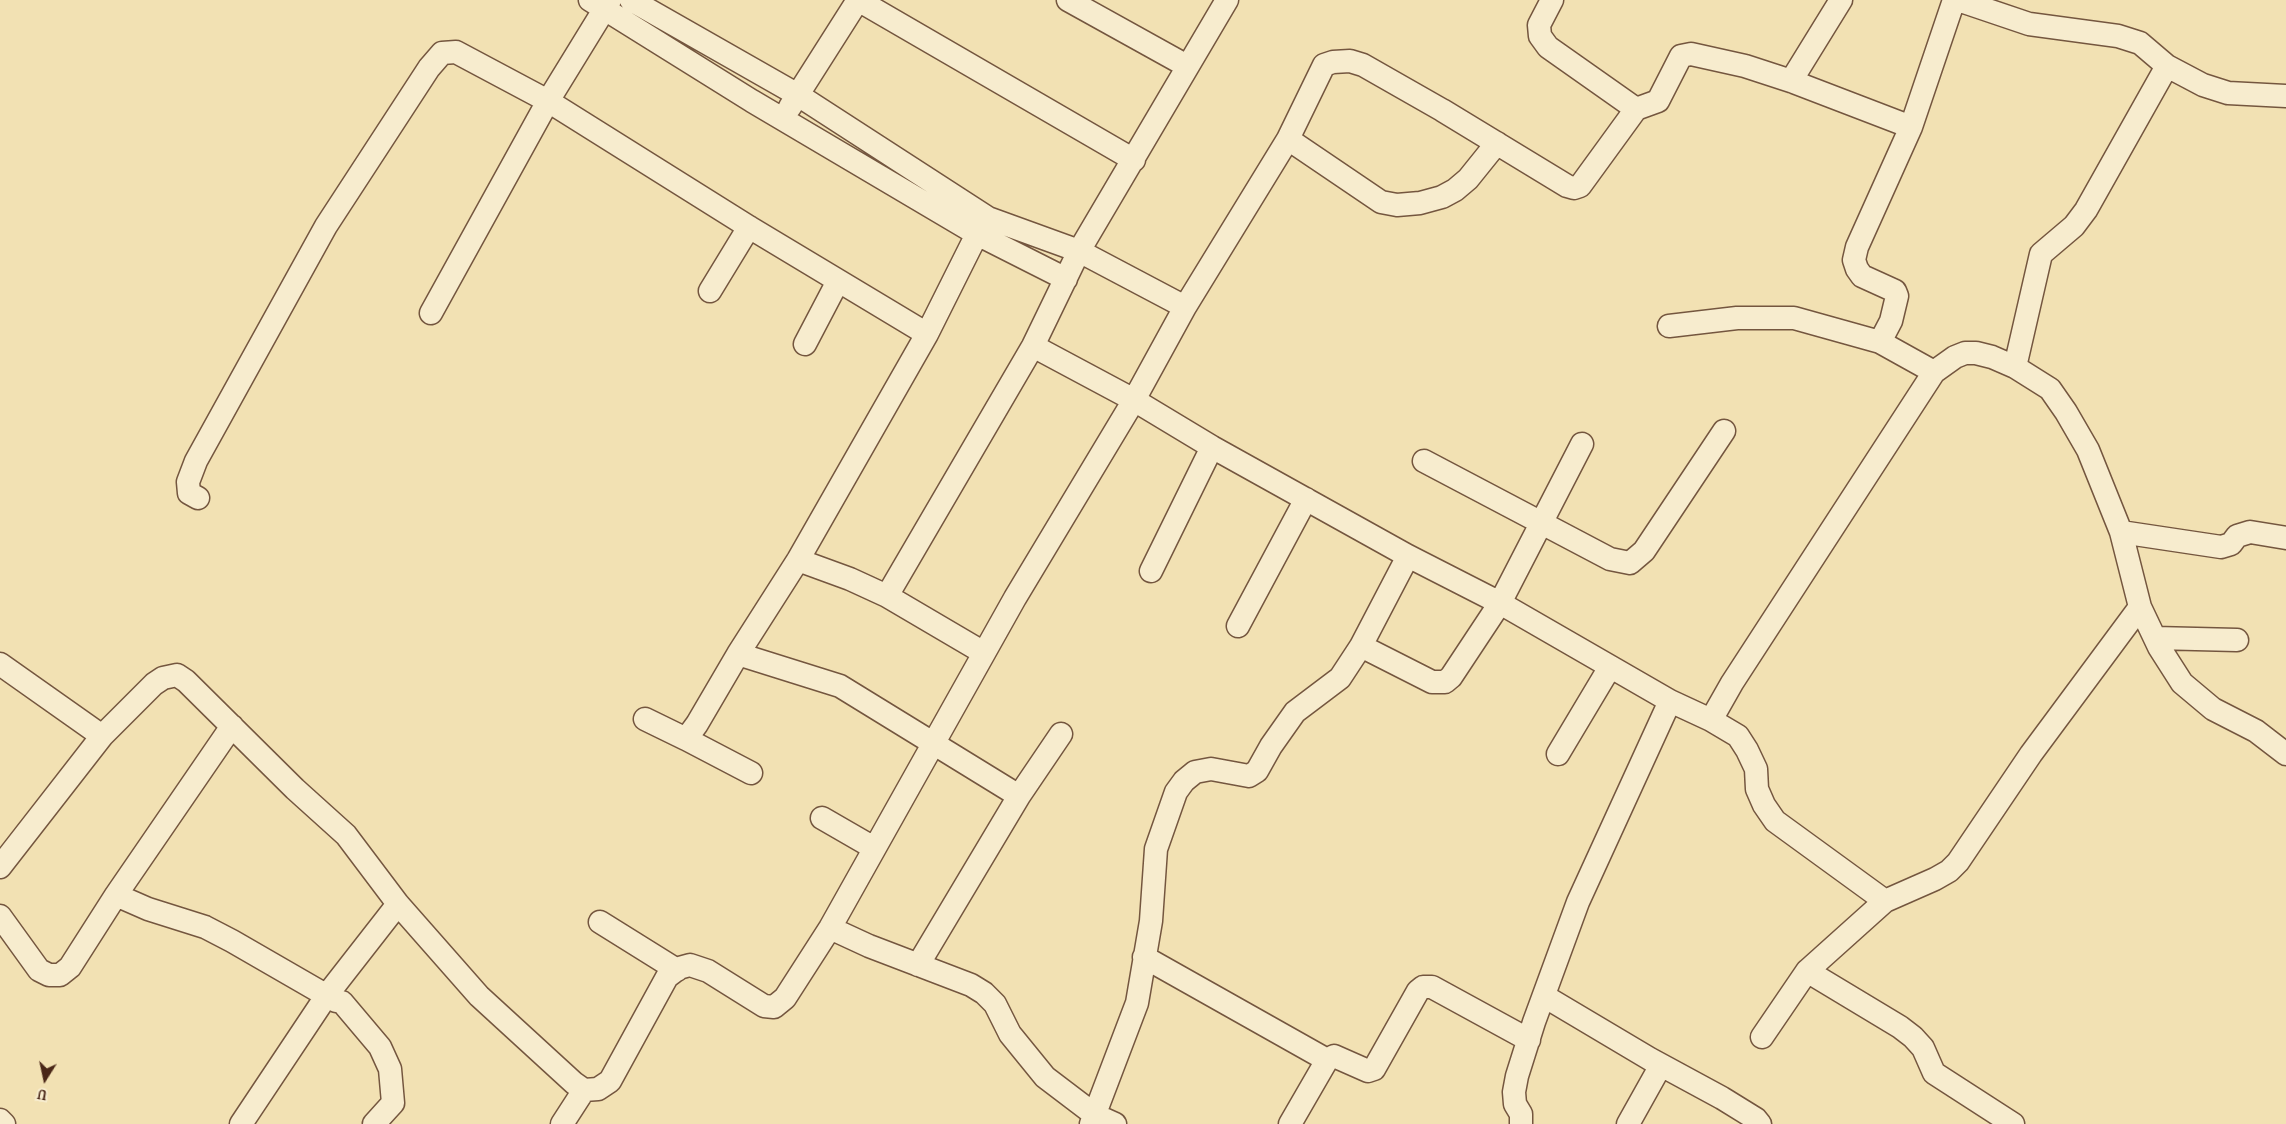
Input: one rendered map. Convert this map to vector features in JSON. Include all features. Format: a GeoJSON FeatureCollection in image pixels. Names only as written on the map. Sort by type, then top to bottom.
{"type":"FeatureCollection","features":[{"type":"Feature","properties":{"kind":"street"},"geometry":{"type":"LineString","coordinates":[[631,0],[798,95],[983,226],[1066,279]]}},
{"type":"Feature","properties":{"kind":"street"},"geometry":{"type":"LineString","coordinates":[[782,118],[858,0],[1134,160]]}},
{"type":"Feature","properties":{"kind":"street"},"geometry":{"type":"LineString","coordinates":[[887,596],[1033,346],[1079,251],[1227,0]]}},
{"type":"Feature","properties":{"kind":"street"},"geometry":{"type":"LineString","coordinates":[[1552,0],[1539,25],[1540,36],[1548,47],[1636,109]]}},
{"type":"Feature","properties":{"kind":"street"},"geometry":{"type":"LineString","coordinates":[[1791,81],[1841,0]]}},
{"type":"Feature","properties":{"kind":"street"},"geometry":{"type":"LineString","coordinates":[[1880,342],[1891,321],[1897,296],[1895,290],[1862,276],[1856,269],[1854,260],[1857,247],[1911,127],[1956,0],[2029,24],[2118,36],[2140,43],[2167,66],[2204,85],[2228,94],[2286,96]]}},
{"type":"Feature","properties":{"kind":"street"},"geometry":{"type":"LineString","coordinates":[[431,313],[602,3],[782,118],[983,226],[1079,251],[1186,307]]}},
{"type":"Feature","properties":{"kind":"street"},"geometry":{"type":"LineString","coordinates":[[1081,3],[1187,66]]}},
{"type":"Feature","properties":{"kind":"street"},"geometry":{"type":"LineString","coordinates":[[198,498],[189,493],[188,482],[196,461],[326,226],[429,68],[442,53],[456,52],[548,101],[748,227],[927,334]]}},
{"type":"Feature","properties":{"kind":"street"},"geometry":{"type":"LineString","coordinates":[[0,867],[102,736],[154,684],[163,678],[177,675],[186,681],[295,789],[346,835],[398,904],[479,996],[574,1084],[584,1090],[598,1089],[610,1081],[667,977],[676,970],[690,965],[708,971],[764,1006],[774,1007],[786,998],[830,928],[932,742],[1134,400],[1186,307],[1288,138],[1324,65],[1333,62],[1350,61],[1363,65],[1567,186],[1574,188],[1580,186],[1636,109],[1658,101],[1681,56],[1691,54],[1745,66],[1791,81],[1911,127]]}},
{"type":"Feature","properties":{"kind":"street"},"geometry":{"type":"LineString","coordinates":[[2015,367],[2041,254],[2074,226],[2086,210],[2167,66]]}},
{"type":"Feature","properties":{"kind":"street"},"geometry":{"type":"LineString","coordinates":[[1288,138],[1381,202],[1397,205],[1420,203],[1442,197],[1455,190],[1468,179],[1497,143]]}},
{"type":"Feature","properties":{"kind":"street"},"geometry":{"type":"LineString","coordinates":[[686,739],[798,560],[927,334],[983,226]]}},
{"type":"Feature","properties":{"kind":"street"},"geometry":{"type":"LineString","coordinates":[[710,290],[748,227]]}},
{"type":"Feature","properties":{"kind":"street"},"geometry":{"type":"LineString","coordinates":[[804,344],[838,281]]}},
{"type":"Feature","properties":{"kind":"street"},"geometry":{"type":"LineString","coordinates":[[1669,326],[1737,318],[1794,318],[1880,342],[1934,372]]}},
{"type":"Feature","properties":{"kind":"street"},"geometry":{"type":"LineString","coordinates":[[1033,346],[1134,400],[1306,500],[1408,556],[1500,603],[1670,701],[1711,720],[1738,736],[1748,750],[1756,769],[1757,788],[1764,805],[1775,821],[1885,901]]}},
{"type":"Feature","properties":{"kind":"street"},"geometry":{"type":"LineString","coordinates":[[1711,720],[1732,683],[1934,372],[1955,357],[1976,353],[1992,357],[2015,367],[2050,389],[2066,412],[2088,450],[2121,532],[2140,607],[2155,638],[2182,683],[2213,709],[2256,731],[2286,754]]}},
{"type":"Feature","properties":{"kind":"street"},"geometry":{"type":"LineString","coordinates":[[1424,461],[1610,559],[1630,563],[1644,551],[1724,431]]}},
{"type":"Feature","properties":{"kind":"street"},"geometry":{"type":"LineString","coordinates":[[1361,646],[1432,682],[1445,682],[1451,677],[1500,603],[1582,444]]}},
{"type":"Feature","properties":{"kind":"street"},"geometry":{"type":"LineString","coordinates":[[1151,571],[1212,447]]}},
{"type":"Feature","properties":{"kind":"street"},"geometry":{"type":"LineString","coordinates":[[1238,626],[1306,500]]}},
{"type":"Feature","properties":{"kind":"street"},"geometry":{"type":"LineString","coordinates":[[2121,532],[2221,547],[2231,544],[2237,536],[2250,532],[2286,538]]}},
{"type":"Feature","properties":{"kind":"street"},"geometry":{"type":"LineString","coordinates":[[830,928],[869,946],[971,985],[984,993],[995,1004],[1010,1034],[1045,1077],[1100,1121],[1137,1003],[1151,921],[1156,849],[1176,792],[1184,781],[1195,772],[1211,768],[1249,776],[1257,771],[1271,746],[1295,712],[1340,678],[1361,646],[1408,556]]}},
{"type":"Feature","properties":{"kind":"street"},"geometry":{"type":"LineString","coordinates":[[798,560],[850,579],[887,596],[984,653]]}},
{"type":"Feature","properties":{"kind":"street"},"geometry":{"type":"LineString","coordinates":[[1762,1037],[1807,971],[1885,901],[1935,879],[1949,871],[1958,862],[2031,754],[2140,607]]}},
{"type":"Feature","properties":{"kind":"street"},"geometry":{"type":"LineString","coordinates":[[2155,638],[2237,640]]}},
{"type":"Feature","properties":{"kind":"street"},"geometry":{"type":"LineString","coordinates":[[738,654],[840,686],[1019,796]]}},
{"type":"Feature","properties":{"kind":"street"},"geometry":{"type":"LineString","coordinates":[[0,664],[102,736]]}},
{"type":"Feature","properties":{"kind":"street"},"geometry":{"type":"LineString","coordinates":[[1558,754],[1610,667]]}},
{"type":"Feature","properties":{"kind":"street"},"geometry":{"type":"LineString","coordinates":[[1521,1124],[1521,1114],[1515,1104],[1514,1092],[1544,996],[1578,902],[1670,701]]}},
{"type":"Feature","properties":{"kind":"street"},"geometry":{"type":"LineString","coordinates":[[645,719],[751,773]]}},
{"type":"Feature","properties":{"kind":"street"},"geometry":{"type":"LineString","coordinates":[[0,916],[39,970],[49,975],[60,974],[70,967],[116,895],[232,726]]}},
{"type":"Feature","properties":{"kind":"street"},"geometry":{"type":"LineString","coordinates":[[918,965],[1019,796],[1061,734]]}},
{"type":"Feature","properties":{"kind":"street"},"geometry":{"type":"LineString","coordinates":[[822,818],[874,848]]}},
{"type":"Feature","properties":{"kind":"street"},"geometry":{"type":"LineString","coordinates":[[116,895],[148,909],[205,927],[342,1002],[363,1025],[386,1057],[393,1086],[393,1103],[374,1124]]}},
{"type":"Feature","properties":{"kind":"street"},"geometry":{"type":"LineString","coordinates":[[242,1124],[327,995],[398,904]]}},
{"type":"Feature","properties":{"kind":"street"},"geometry":{"type":"LineString","coordinates":[[600,922],[676,970]]}},
{"type":"Feature","properties":{"kind":"street"},"geometry":{"type":"LineString","coordinates":[[1144,957],[1327,1060]]}},
{"type":"Feature","properties":{"kind":"street"},"geometry":{"type":"LineString","coordinates":[[1807,971],[1900,1026],[1923,1048],[1934,1074],[2013,1124]]}},
{"type":"Feature","properties":{"kind":"street"},"geometry":{"type":"LineString","coordinates":[[1290,1124],[1327,1060],[1334,1056],[1368,1071],[1374,1069],[1418,992],[1423,987],[1432,987],[1529,1040]]}},
{"type":"Feature","properties":{"kind":"street"},"geometry":{"type":"LineString","coordinates":[[1544,996],[1661,1065],[1722,1098],[1756,1119],[1760,1124]]}},
{"type":"Feature","properties":{"kind":"street"},"geometry":{"type":"LineString","coordinates":[[1628,1124],[1661,1065]]}},
{"type":"Feature","properties":{"kind":"street"},"geometry":{"type":"LineString","coordinates":[[562,1124],[584,1090]]}},
{"type":"Feature","properties":{"kind":"street"},"geometry":{"type":"LineString","coordinates":[[0,1120],[4,1124]]}}]}
